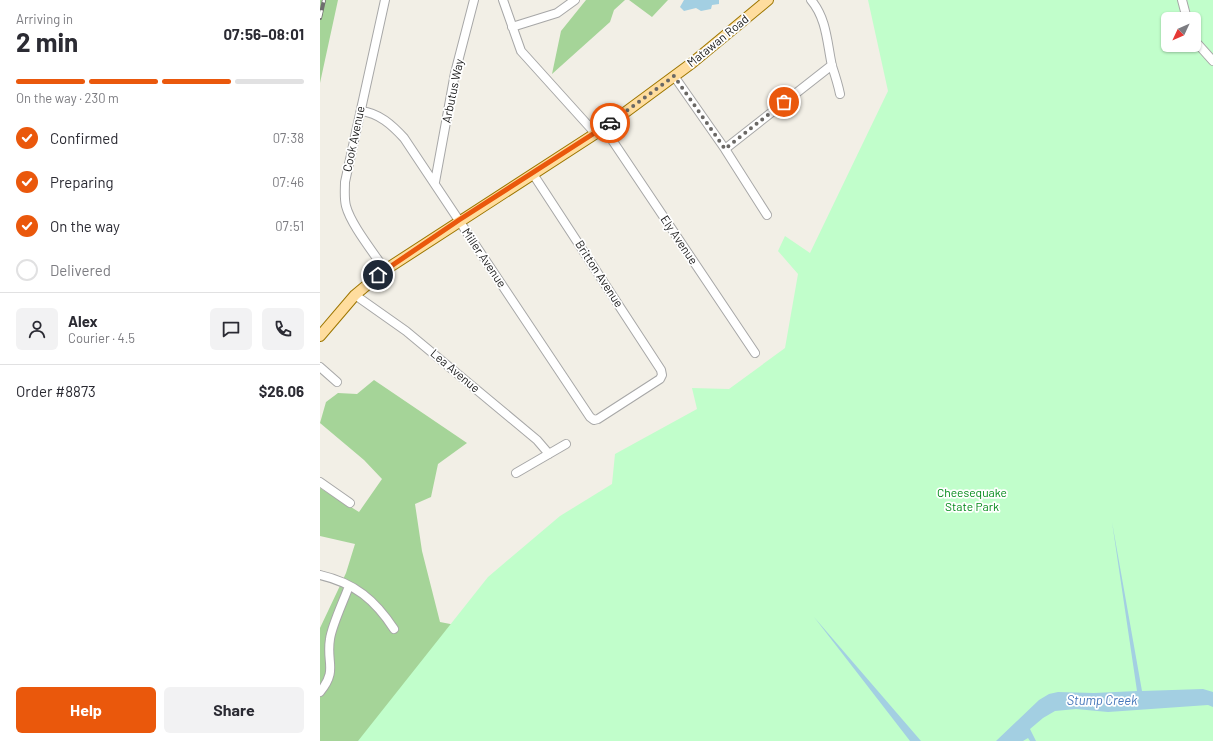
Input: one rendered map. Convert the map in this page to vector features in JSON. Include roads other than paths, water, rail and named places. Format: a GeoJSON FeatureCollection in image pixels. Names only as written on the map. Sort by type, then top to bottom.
{"type":"FeatureCollection","features":[{"type":"Feature","properties":{"kind":"main road","name":"Matawan Road"},"geometry":{"type":"LineString","coordinates":[[320,336],[355,295],[385,270],[459,220],[533,174],[599,130],[674,76],[768,0]]}},
{"type":"Feature","properties":{"kind":"street","name":"Cook Avenue"},"geometry":{"type":"LineString","coordinates":[[385,0],[345,182],[344,194],[347,208],[355,223],[385,270]]}},
{"type":"Feature","properties":{"kind":"street","name":"Arbutus Way"},"geometry":{"type":"LineString","coordinates":[[435,182],[455,73],[474,0]]}},
{"type":"Feature","properties":{"kind":"street","name":"Ely Avenue"},"geometry":{"type":"LineString","coordinates":[[503,0],[521,51],[599,130],[755,352]]}},
{"type":"Feature","properties":{"kind":"street"},"geometry":{"type":"LineString","coordinates":[[512,27],[557,13],[575,0]]}},
{"type":"Feature","properties":{"kind":"street"},"geometry":{"type":"LineString","coordinates":[[811,0],[820,14],[826,28],[832,65],[840,94]]}},
{"type":"Feature","properties":{"kind":"street"},"geometry":{"type":"LineString","coordinates":[[1182,0],[1185,12]]}},
{"type":"Feature","properties":{"kind":"street"},"geometry":{"type":"LineString","coordinates":[[1201,48],[1213,61]]}},
{"type":"Feature","properties":{"kind":"street"},"geometry":{"type":"LineString","coordinates":[[725,149],[832,65]]}},
{"type":"Feature","properties":{"kind":"street"},"geometry":{"type":"LineString","coordinates":[[674,76],[725,149],[767,215]]}},
{"type":"Feature","properties":{"kind":"street","name":"Miller Avenue"},"geometry":{"type":"LineString","coordinates":[[361,110],[378,116],[398,131],[435,182],[590,417],[594,420]]}},
{"type":"Feature","properties":{"kind":"street","name":"Britton Avenue"},"geometry":{"type":"LineString","coordinates":[[533,174],[662,370],[660,379],[598,420],[594,420]]}},
{"type":"Feature","properties":{"kind":"street","name":"Lea Avenue"},"geometry":{"type":"LineString","coordinates":[[355,295],[406,331],[537,440],[549,454]]}},
{"type":"Feature","properties":{"kind":"street"},"geometry":{"type":"LineString","coordinates":[[320,367],[337,382]]}},
{"type":"Feature","properties":{"kind":"street"},"geometry":{"type":"LineString","coordinates":[[516,473],[566,444]]}},
{"type":"Feature","properties":{"kind":"street"},"geometry":{"type":"LineString","coordinates":[[320,482],[350,503]]}},
{"type":"Feature","properties":{"kind":"street"},"geometry":{"type":"LineString","coordinates":[[320,575],[360,590],[371,600],[394,630]]}},
{"type":"Feature","properties":{"kind":"street"},"geometry":{"type":"LineString","coordinates":[[320,692],[328,682],[331,670],[330,638],[349,586]]}},
{"type":"Feature","properties":{"kind":"water"},"geometry":{"type":"Polygon","coordinates":[[[684,0],[719,0],[719,4],[712,5],[711,9],[701,11],[696,8],[684,11],[680,7],[684,0]]]}},
{"type":"Feature","properties":{"kind":"water","name":"Stump Creek"},"geometry":{"type":"Polygon","coordinates":[[[1112,522],[1142,691],[1203,689],[1213,692],[1213,707],[1208,705],[1108,712],[1076,709],[1055,711],[1043,718],[1030,729],[1036,741],[1030,741],[1028,738],[1023,741],[996,741],[1039,700],[1049,694],[1058,692],[1094,693],[1137,691],[1112,522]]]}},
{"type":"Feature","properties":{"kind":"water"},"geometry":{"type":"Polygon","coordinates":[[[814,617],[921,741],[910,741],[814,617]]]}},
{"type":"Feature","properties":{"kind":"railway"},"geometry":{"type":"LineString","coordinates":[[320,18],[324,0]]}},
{"type":"Feature","properties":{"kind":"park label","name":"Cheesequake State Park"},"geometry":{"type":"Point","coordinates":[972,500]}}]}
